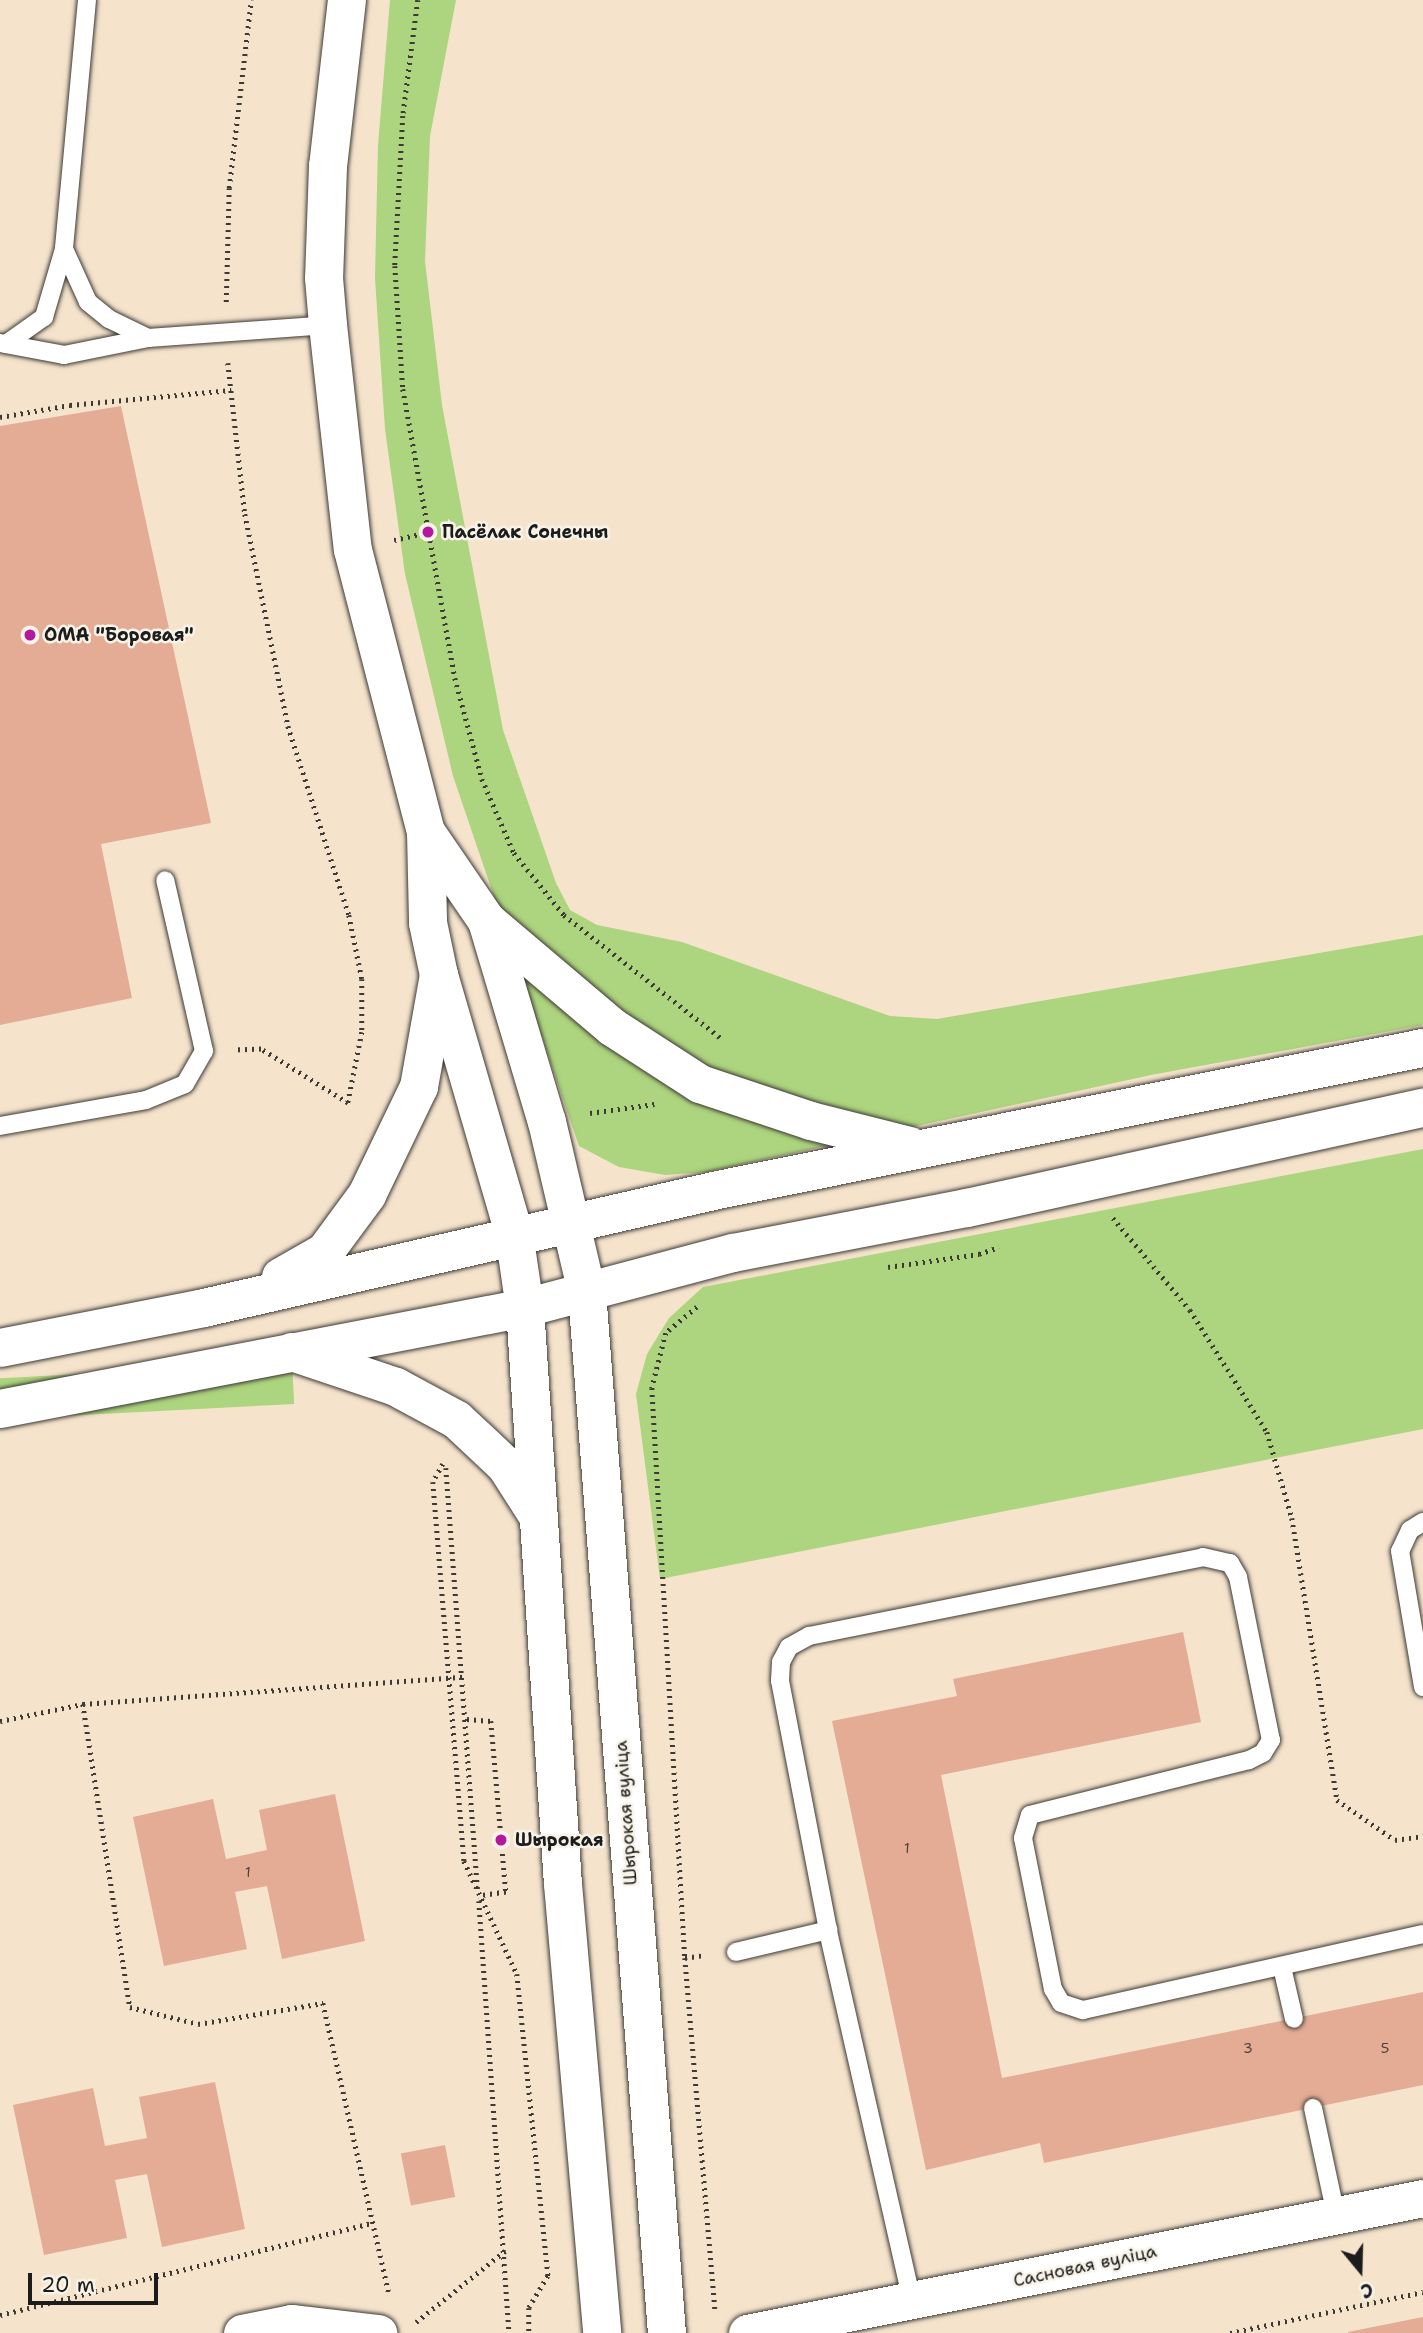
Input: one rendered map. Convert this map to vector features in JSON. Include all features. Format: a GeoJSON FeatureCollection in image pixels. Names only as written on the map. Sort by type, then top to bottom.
{"type":"FeatureCollection","features":[{"type":"Feature","properties":{"kind":"main road"},"geometry":{"type":"LineString","coordinates":[[347,0],[328,166],[324,278],[328,325],[353,550],[426,832],[428,923],[439,975],[514,1233],[525,1308],[563,1884],[602,2333]]}},
{"type":"Feature","properties":{"kind":"main road"},"geometry":{"type":"LineString","coordinates":[[426,832],[486,921],[612,1027],[700,1084],[811,1121],[919,1148]]}},
{"type":"Feature","properties":{"kind":"main road","name":"Шырокая вуліца"},"geometry":{"type":"LineString","coordinates":[[486,921],[547,1122],[587,1292],[668,2333]]}},
{"type":"Feature","properties":{"kind":"main road"},"geometry":{"type":"LineString","coordinates":[[204,1308],[277,1279],[325,1252],[367,1195],[419,1087],[439,975]]}},
{"type":"Feature","properties":{"kind":"main road"},"geometry":{"type":"LineString","coordinates":[[0,1348],[204,1308],[514,1233],[919,1148],[1035,1130],[1423,1048]]}},
{"type":"Feature","properties":{"kind":"main road"},"geometry":{"type":"LineString","coordinates":[[0,1409],[290,1351],[525,1308],[733,1253],[967,1208],[1423,1108]]}},
{"type":"Feature","properties":{"kind":"main road"},"geometry":{"type":"LineString","coordinates":[[290,1351],[396,1387],[457,1420],[506,1466],[538,1516]]}},
{"type":"Feature","properties":{"kind":"street","name":"Сасновая вуліца"},"geometry":{"type":"LineString","coordinates":[[731,2326],[912,2301],[1423,2197]]}},
{"type":"Feature","properties":{"kind":"street"},"geometry":{"type":"LineString","coordinates":[[242,2333],[291,2323],[395,2329]]}},
{"type":"Feature","properties":{"kind":"street"},"geometry":{"type":"LineString","coordinates":[[650,2333],[668,2333]]}},
{"type":"Feature","properties":{"kind":"lane"},"geometry":{"type":"LineString","coordinates":[[3,344],[44,317],[64,248],[87,0]]}},
{"type":"Feature","properties":{"kind":"lane"},"geometry":{"type":"LineString","coordinates":[[64,248],[88,302],[109,319],[148,338]]}},
{"type":"Feature","properties":{"kind":"lane"},"geometry":{"type":"LineString","coordinates":[[3,344],[64,355],[148,338],[328,325]]}},
{"type":"Feature","properties":{"kind":"lane"},"geometry":{"type":"LineString","coordinates":[[0,1126],[146,1100],[185,1084],[204,1051],[165,880]]}},
{"type":"Feature","properties":{"kind":"lane"},"geometry":{"type":"LineString","coordinates":[[1423,1522],[1410,1530],[1400,1551],[1423,1686]]}},
{"type":"Feature","properties":{"kind":"lane"},"geometry":{"type":"LineString","coordinates":[[912,2301],[828,1930],[780,1681],[781,1662],[789,1647],[808,1636],[1219,1557],[1230,1563],[1238,1577],[1271,1724],[1271,1740],[1262,1753],[1043,1808],[1030,1815],[1023,1838],[1053,1989],[1070,2009],[1282,1967],[1423,1934]]}},
{"type":"Feature","properties":{"kind":"lane"},"geometry":{"type":"LineString","coordinates":[[736,1952],[828,1930]]}},
{"type":"Feature","properties":{"kind":"lane"},"geometry":{"type":"LineString","coordinates":[[1282,1967],[1294,2019]]}},
{"type":"Feature","properties":{"kind":"lane"},"geometry":{"type":"LineString","coordinates":[[1313,2108],[1336,2215]]}},
{"type":"Feature","properties":{"kind":"path"},"geometry":{"type":"LineString","coordinates":[[204,1051],[261,1049],[348,1103],[362,1032],[362,979],[349,915],[285,713],[245,514],[231,390],[225,332],[229,188],[251,0]]}},
{"type":"Feature","properties":{"kind":"path"},"geometry":{"type":"LineString","coordinates":[[418,0],[403,116],[395,266],[403,389],[455,678],[482,779],[514,853],[564,915],[721,1038]]}},
{"type":"Feature","properties":{"kind":"path"},"geometry":{"type":"LineString","coordinates":[[0,416],[70,405],[231,390]]}},
{"type":"Feature","properties":{"kind":"path"},"geometry":{"type":"LineString","coordinates":[[1110,1214],[1190,1310],[1266,1432],[1292,1518],[1337,1800],[1395,1840],[1423,1836]]}},
{"type":"Feature","properties":{"kind":"path"},"geometry":{"type":"LineString","coordinates":[[877,1266],[898,1268],[979,1254],[1010,1242]]}},
{"type":"Feature","properties":{"kind":"path"},"geometry":{"type":"LineString","coordinates":[[707,1299],[666,1333],[652,1388],[685,1958],[731,2326]]}},
{"type":"Feature","properties":{"kind":"path"},"geometry":{"type":"LineString","coordinates":[[509,2333],[506,2250],[478,1896],[463,1677],[445,1460],[433,1482],[464,1861],[478,1896],[516,1974],[548,2276],[529,2308],[528,2333]]}},
{"type":"Feature","properties":{"kind":"path"},"geometry":{"type":"LineString","coordinates":[[0,1721],[83,1704],[463,1677]]}},
{"type":"Feature","properties":{"kind":"path"},"geometry":{"type":"LineString","coordinates":[[83,1704],[130,2007],[198,2024],[323,2003],[389,2297]]}},
{"type":"Feature","properties":{"kind":"path"},"geometry":{"type":"LineString","coordinates":[[466,1719],[491,1721],[506,1892],[478,1896]]}},
{"type":"Feature","properties":{"kind":"path"},"geometry":{"type":"LineString","coordinates":[[0,2315],[373,2223]]}},
{"type":"Feature","properties":{"kind":"path"},"geometry":{"type":"LineString","coordinates":[[395,2329],[506,2250]]}},
{"type":"Feature","properties":{"kind":"path"},"geometry":{"type":"LineString","coordinates":[[1230,2333],[1423,2292]]}},
{"type":"Feature","properties":{"kind":"green space"},"geometry":{"type":"Polygon","coordinates":[[[390,0],[456,0],[430,136],[425,261],[442,405],[503,730],[556,883],[570,910],[597,925],[682,942],[890,1016],[937,1019],[1423,935],[1423,1025],[1151,1075],[706,1172],[665,1175],[619,1167],[579,1146],[453,776],[405,574],[385,429],[375,278],[378,145],[390,0]]]}},
{"type":"Feature","properties":{"kind":"green space"},"geometry":{"type":"Polygon","coordinates":[[[1423,1149],[1423,1429],[660,1579],[636,1394],[647,1354],[669,1318],[703,1287],[1423,1149]]]}},
{"type":"Feature","properties":{"kind":"green space"},"geometry":{"type":"Polygon","coordinates":[[[292,1363],[294,1404],[0,1419],[0,1378],[292,1363]]]}},
{"type":"Feature","properties":{"kind":"building"},"geometry":{"type":"Polygon","coordinates":[[[121,406],[211,823],[101,844],[132,998],[0,1025],[0,426],[121,406]]]}},
{"type":"Feature","properties":{"kind":"building"},"geometry":{"type":"Polygon","coordinates":[[[1183,1632],[1201,1722],[941,1775],[1002,2078],[1423,1992],[1423,2085],[1044,2163],[1040,2143],[926,2170],[832,1721],[957,1696],[953,1679],[1183,1632]]]}},
{"type":"Feature","properties":{"kind":"building"},"geometry":{"type":"Polygon","coordinates":[[[335,1794],[365,1941],[282,1959],[267,1886],[235,1892],[247,1949],[164,1966],[133,1817],[213,1799],[226,1859],[267,1850],[259,1810],[335,1794]]]}},
{"type":"Feature","properties":{"kind":"building"},"geometry":{"type":"Polygon","coordinates":[[[215,2082],[245,2229],[162,2247],[147,2174],[115,2180],[127,2238],[44,2255],[13,2105],[93,2088],[105,2146],[147,2138],[139,2097],[215,2082]]]}},
{"type":"Feature","properties":{"kind":"building"},"geometry":{"type":"Polygon","coordinates":[[[445,2145],[455,2197],[411,2206],[401,2154],[445,2145]]]}},
{"type":"Feature","properties":{"kind":"building"},"geometry":{"type":"Polygon","coordinates":[[[1423,2317],[1423,2333],[1348,2333],[1348,2332],[1423,2317]]]}},
{"type":"Feature","properties":{"kind":"place","name":"Пасёлак Сонечны"},"geometry":{"type":"Point","coordinates":[428,532]}},
{"type":"Feature","properties":{"kind":"place","name":"ОМА \"Боровая\""},"geometry":{"type":"Point","coordinates":[30,635]}},
{"type":"Feature","properties":{"kind":"place","name":"Шырокая"},"geometry":{"type":"Point","coordinates":[501,1840]}}]}
